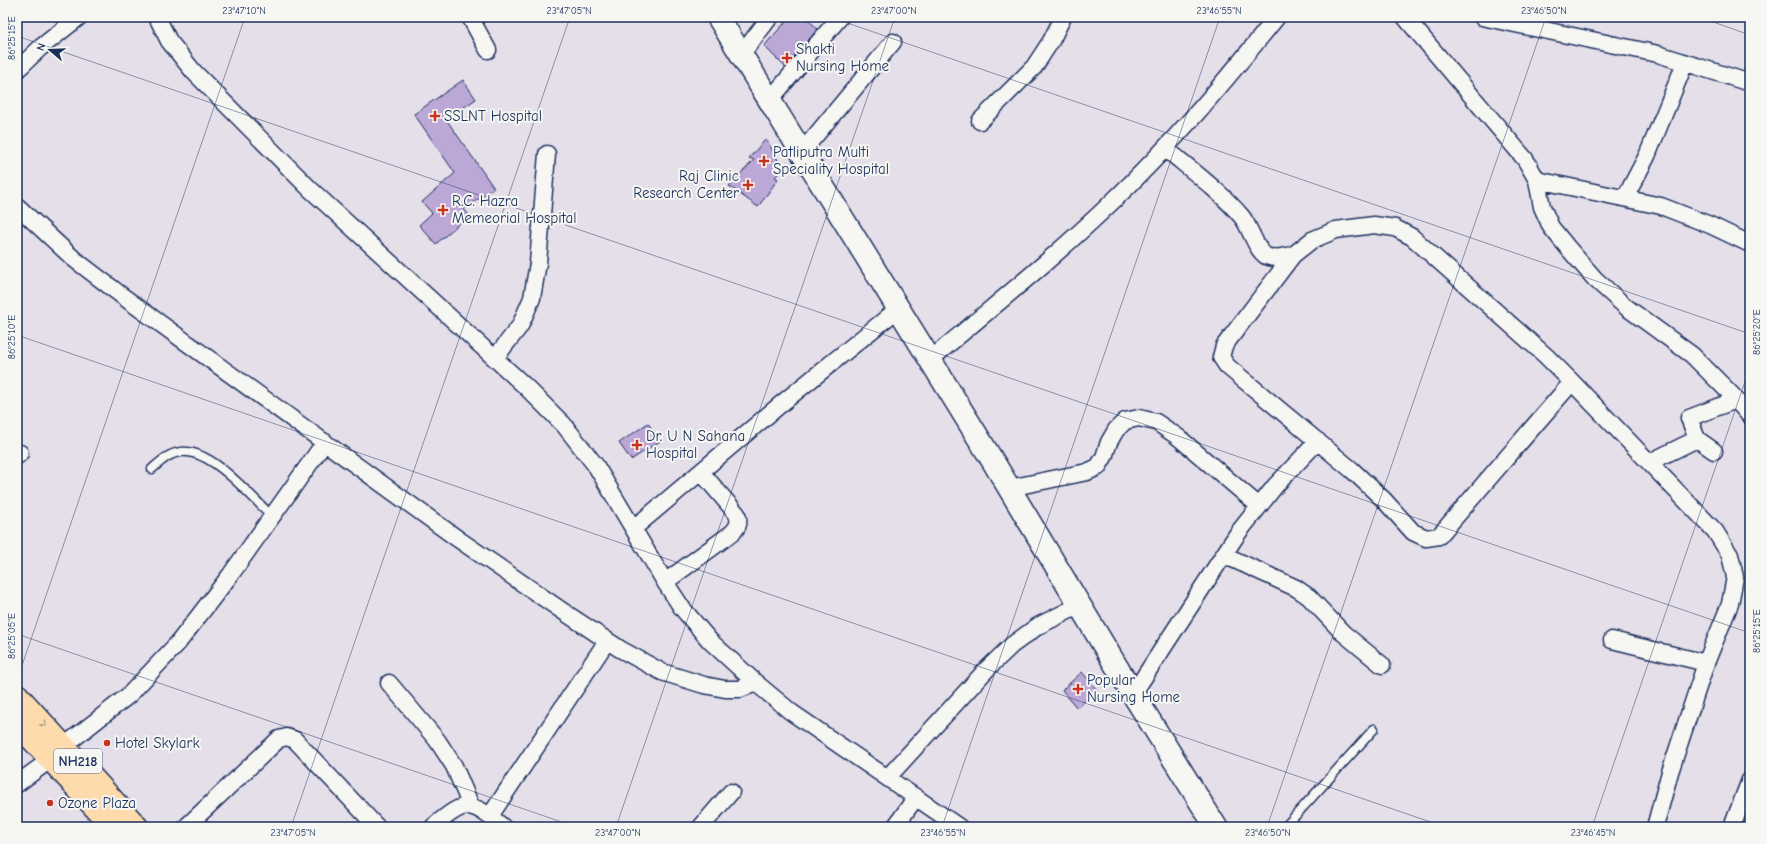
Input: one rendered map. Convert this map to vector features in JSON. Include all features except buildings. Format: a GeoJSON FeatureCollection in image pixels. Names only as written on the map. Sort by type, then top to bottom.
{"type":"FeatureCollection","features":[{"type":"Feature","properties":{"kind":"highway","name":"NH218"},"geometry":{"type":"LineString","coordinates":[[17,695],[57,752],[114,827]]}},
{"type":"Feature","properties":{"kind":"highway","name":"NH218"},"geometry":{"type":"LineString","coordinates":[[17,723],[57,752],[137,827]]}},
{"type":"Feature","properties":{"kind":"main road"},"geometry":{"type":"LineString","coordinates":[[718,17],[800,153],[930,360],[1133,694],[1216,827]]}},
{"type":"Feature","properties":{"kind":"street"},"geometry":{"type":"LineString","coordinates":[[17,70],[40,48],[79,17]]}},
{"type":"Feature","properties":{"kind":"street"},"geometry":{"type":"LineString","coordinates":[[157,17],[169,41],[193,71],[222,102],[310,189],[495,358],[564,425],[596,466],[634,528],[664,582],[682,608],[710,641],[756,684],[791,712],[959,827]]}},
{"type":"Feature","properties":{"kind":"street"},"geometry":{"type":"LineString","coordinates":[[470,17],[488,50]]}},
{"type":"Feature","properties":{"kind":"street"},"geometry":{"type":"LineString","coordinates":[[741,55],[770,17]]}},
{"type":"Feature","properties":{"kind":"street"},"geometry":{"type":"LineString","coordinates":[[769,101],[840,17]]}},
{"type":"Feature","properties":{"kind":"street"},"geometry":{"type":"LineString","coordinates":[[980,121],[1034,67],[1051,41],[1063,17]]}},
{"type":"Feature","properties":{"kind":"street"},"geometry":{"type":"LineString","coordinates":[[930,360],[1037,270],[1112,202],[1165,148],[1277,17]]}},
{"type":"Feature","properties":{"kind":"street"},"geometry":{"type":"LineString","coordinates":[[1405,17],[1525,159],[1537,180],[1542,207],[1551,227],[1595,279],[1626,306],[1692,355],[1750,416]]}},
{"type":"Feature","properties":{"kind":"street"},"geometry":{"type":"LineString","coordinates":[[1482,17],[1631,48],[1750,83]]}},
{"type":"Feature","properties":{"kind":"street"},"geometry":{"type":"LineString","coordinates":[[800,153],[893,42]]}},
{"type":"Feature","properties":{"kind":"street"},"geometry":{"type":"LineString","coordinates":[[1625,198],[1647,156],[1685,63]]}},
{"type":"Feature","properties":{"kind":"street"},"geometry":{"type":"LineString","coordinates":[[1165,148],[1234,207],[1246,222],[1259,249],[1266,256],[1276,258],[1294,255]]}},
{"type":"Feature","properties":{"kind":"street"},"geometry":{"type":"LineString","coordinates":[[495,358],[520,326],[532,298],[538,263],[547,154]]}},
{"type":"Feature","properties":{"kind":"street"},"geometry":{"type":"LineString","coordinates":[[1537,180],[1661,206],[1710,225],[1750,244]]}},
{"type":"Feature","properties":{"kind":"street"},"geometry":{"type":"LineString","coordinates":[[17,206],[74,259],[125,298],[458,539],[606,641],[662,672],[704,685],[725,689],[740,689],[756,684]]}},
{"type":"Feature","properties":{"kind":"street"},"geometry":{"type":"LineString","coordinates":[[1572,382],[1439,536],[1426,538],[1412,532],[1384,500],[1318,441],[1227,366],[1221,356],[1224,346],[1294,255],[1312,240],[1336,230],[1374,225],[1395,228],[1418,243],[1546,356],[1572,382],[1650,462],[1715,531],[1730,555],[1735,577],[1730,604],[1706,663],[1670,772],[1655,827]]}},
{"type":"Feature","properties":{"kind":"street"},"geometry":{"type":"LineString","coordinates":[[634,528],[898,309]]}},
{"type":"Feature","properties":{"kind":"street"},"geometry":{"type":"LineString","coordinates":[[1714,451],[1697,439],[1689,418],[1736,400]]}},
{"type":"Feature","properties":{"kind":"street"},"geometry":{"type":"LineString","coordinates":[[1009,488],[1087,472],[1098,467],[1116,430],[1125,421],[1139,418],[1156,422],[1178,437],[1259,506]]}},
{"type":"Feature","properties":{"kind":"street"},"geometry":{"type":"LineString","coordinates":[[1650,462],[1697,439]]}},
{"type":"Feature","properties":{"kind":"street"},"geometry":{"type":"LineString","coordinates":[[1133,694],[1238,533],[1276,485],[1318,441]]}},
{"type":"Feature","properties":{"kind":"street"},"geometry":{"type":"LineString","coordinates":[[17,784],[129,695],[178,643],[325,442]]}},
{"type":"Feature","properties":{"kind":"street"},"geometry":{"type":"LineString","coordinates":[[664,582],[732,533],[738,527],[740,520],[737,514],[701,472]]}},
{"type":"Feature","properties":{"kind":"street"},"geometry":{"type":"LineString","coordinates":[[1224,555],[1296,588],[1309,598],[1343,633],[1382,664]]}},
{"type":"Feature","properties":{"kind":"street"},"geometry":{"type":"LineString","coordinates":[[888,777],[986,669],[1012,644],[1038,626],[1080,605]]}},
{"type":"Feature","properties":{"kind":"street"},"geometry":{"type":"LineString","coordinates":[[1612,640],[1706,663]]}},
{"type":"Feature","properties":{"kind":"street"},"geometry":{"type":"LineString","coordinates":[[490,816],[606,641]]}},
{"type":"Feature","properties":{"kind":"street"},"geometry":{"type":"LineString","coordinates":[[389,682],[436,740],[454,766],[471,806]]}},
{"type":"Feature","properties":{"kind":"street"},"geometry":{"type":"LineString","coordinates":[[186,827],[279,739],[287,736],[295,740],[377,827]]}},
{"type":"Feature","properties":{"kind":"street"},"geometry":{"type":"LineString","coordinates":[[1732,827],[1750,780]]}},
{"type":"Feature","properties":{"kind":"street"},"geometry":{"type":"LineString","coordinates":[[701,827],[731,792]]}},
{"type":"Feature","properties":{"kind":"street"},"geometry":{"type":"LineString","coordinates":[[895,827],[916,797]]}},
{"type":"Feature","properties":{"kind":"street"},"geometry":{"type":"LineString","coordinates":[[433,827],[450,812],[460,806],[471,806],[484,811],[503,827]]}},
{"type":"Feature","properties":{"kind":"lane"},"geometry":{"type":"LineString","coordinates":[[152,469],[167,457],[180,452],[194,453],[207,458],[220,467],[272,516]]}},
{"type":"Feature","properties":{"kind":"lane"},"geometry":{"type":"LineString","coordinates":[[1285,827],[1374,729]]}},
{"type":"Feature","properties":{"kind":"place","name":"Shakti Nursing Home"},"geometry":{"type":"Point","coordinates":[787,58]}},
{"type":"Feature","properties":{"kind":"place","name":"SSLNT Hospital"},"geometry":{"type":"Point","coordinates":[435,116]}},
{"type":"Feature","properties":{"kind":"place","name":"Patliputra Multi Speciality Hospital"},"geometry":{"type":"Point","coordinates":[764,161]}},
{"type":"Feature","properties":{"kind":"place","name":"Raj Clinic Research Center"},"geometry":{"type":"Point","coordinates":[748,185]}},
{"type":"Feature","properties":{"kind":"place","name":"R.C. Hazra Memeorial Hospital"},"geometry":{"type":"Point","coordinates":[443,210]}},
{"type":"Feature","properties":{"kind":"place","name":"Dr. U N Sahana Hospital"},"geometry":{"type":"Point","coordinates":[637,445]}},
{"type":"Feature","properties":{"kind":"place","name":"Popular Nursing Home"},"geometry":{"type":"Point","coordinates":[1078,689]}},
{"type":"Feature","properties":{"kind":"place","name":"Hotel Skylark"},"geometry":{"type":"Point","coordinates":[107,743]}},
{"type":"Feature","properties":{"kind":"place","name":"Ozone Plaza"},"geometry":{"type":"Point","coordinates":[50,803]}}]}
